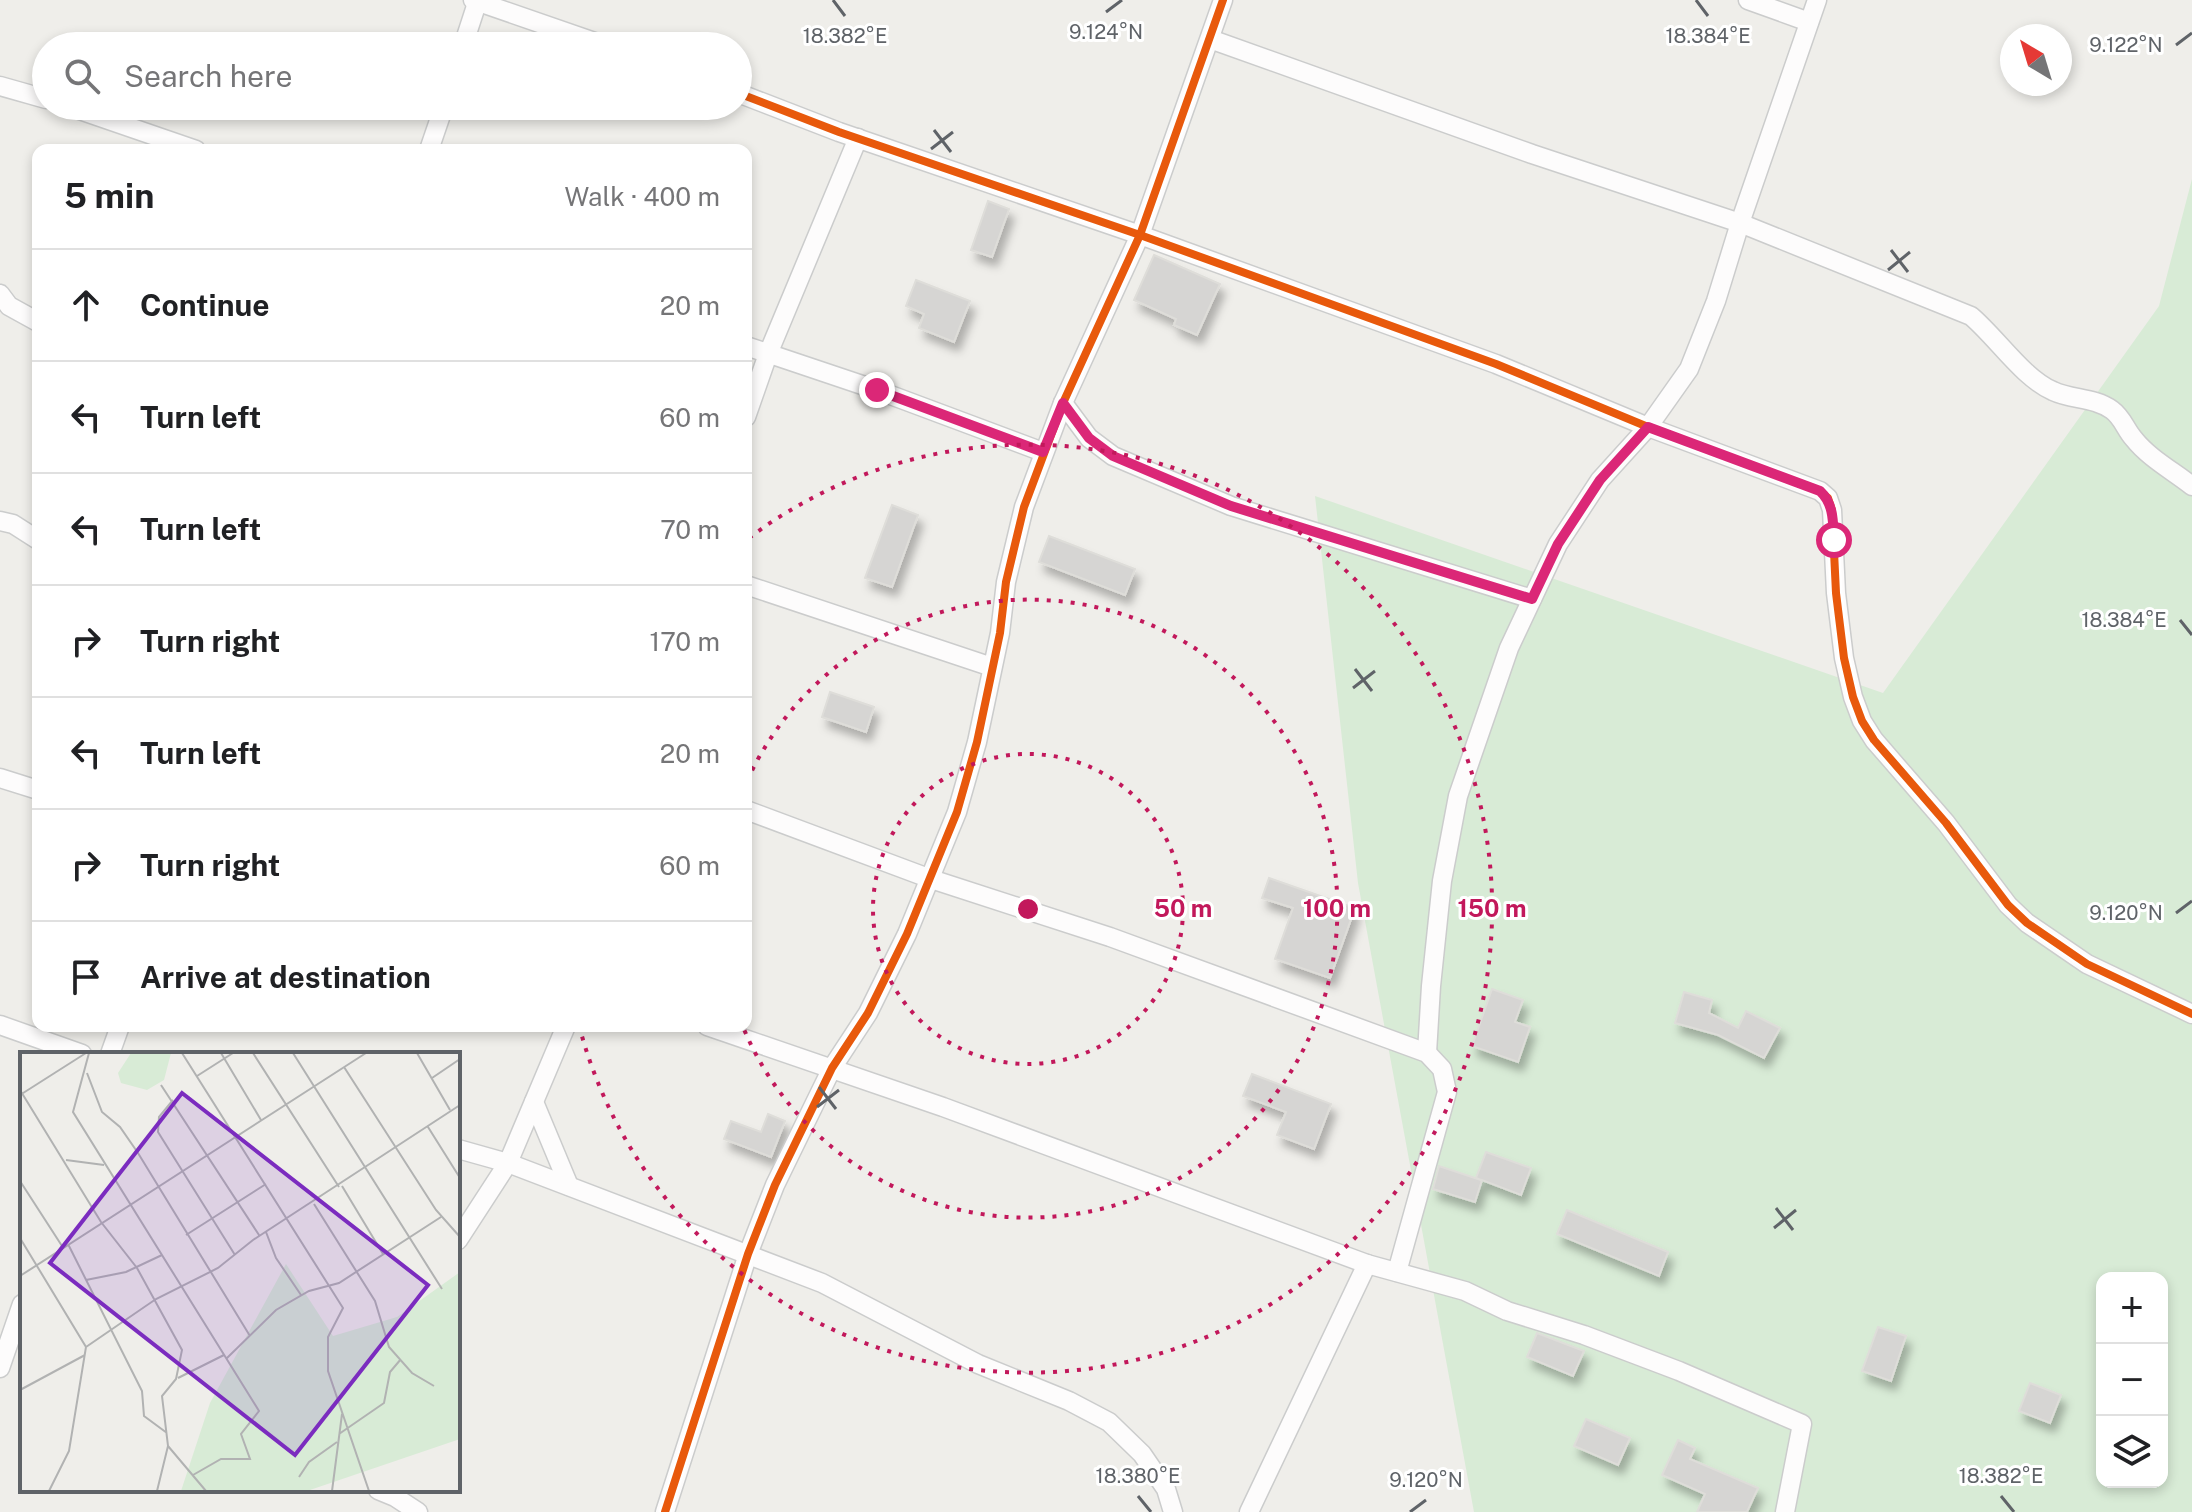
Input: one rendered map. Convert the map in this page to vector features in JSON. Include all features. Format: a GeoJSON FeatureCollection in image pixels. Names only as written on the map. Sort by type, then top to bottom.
{"type":"FeatureCollection","features":[{"type":"Feature","properties":{"kind":"street"},"geometry":{"type":"LineString","coordinates":[[665,1512],[748,1254],[775,1185],[832,1068],[868,1013],[931,879],[957,812],[977,742],[1020,522],[1063,403],[1140,235],[1223,0]]}},
{"type":"Feature","properties":{"kind":"street"},"geometry":{"type":"LineString","coordinates":[[1748,0],[1809,22]]}},
{"type":"Feature","properties":{"kind":"street"},"geometry":{"type":"LineString","coordinates":[[1427,1053],[1442,881],[1458,796],[1509,648],[1558,544],[1600,480],[1648,427],[1689,369],[1716,301],[1817,0]]}},
{"type":"Feature","properties":{"kind":"street"},"geometry":{"type":"LineString","coordinates":[[467,32],[476,1],[566,32]]}},
{"type":"Feature","properties":{"kind":"street"},"geometry":{"type":"LineString","coordinates":[[1210,39],[1532,154],[1740,223],[1971,316],[2031,377],[2054,392],[2109,407],[2123,419],[2132,438],[2192,486]]}},
{"type":"Feature","properties":{"kind":"street"},"geometry":{"type":"LineString","coordinates":[[0,86],[32,95]]}},
{"type":"Feature","properties":{"kind":"street"},"geometry":{"type":"LineString","coordinates":[[752,98],[1496,364],[1648,427],[1820,491],[1828,498],[1832,510],[1836,593],[1844,658],[1853,697],[1862,721],[1874,740],[1946,823],[2008,905],[2027,923],[2087,964],[2192,1014]]}},
{"type":"Feature","properties":{"kind":"street"},"geometry":{"type":"LineString","coordinates":[[109,120],[179,144]]}},
{"type":"Feature","properties":{"kind":"street"},"geometry":{"type":"LineString","coordinates":[[431,144],[439,120]]}},
{"type":"Feature","properties":{"kind":"street"},"geometry":{"type":"LineString","coordinates":[[752,400],[858,138]]}},
{"type":"Feature","properties":{"kind":"street"},"geometry":{"type":"LineString","coordinates":[[0,294],[9,306],[32,319]]}},
{"type":"Feature","properties":{"kind":"street"},"geometry":{"type":"LineString","coordinates":[[752,348],[877,390],[1043,452]]}},
{"type":"Feature","properties":{"kind":"street"},"geometry":{"type":"LineString","coordinates":[[1063,403],[1089,438],[1113,456],[1231,506],[1532,599]]}},
{"type":"Feature","properties":{"kind":"street"},"geometry":{"type":"LineString","coordinates":[[0,521],[13,524],[32,536]]}},
{"type":"Feature","properties":{"kind":"street"},"geometry":{"type":"LineString","coordinates":[[752,587],[992,667]]}},
{"type":"Feature","properties":{"kind":"street"},"geometry":{"type":"LineString","coordinates":[[0,778],[32,788]]}},
{"type":"Feature","properties":{"kind":"street"},"geometry":{"type":"LineString","coordinates":[[752,812],[931,879],[1110,937],[1427,1053],[1442,1069],[1447,1092],[1397,1272]]}},
{"type":"Feature","properties":{"kind":"street"},"geometry":{"type":"LineString","coordinates":[[0,1025],[76,1052]]}},
{"type":"Feature","properties":{"kind":"street"},"geometry":{"type":"LineString","coordinates":[[111,1052],[118,1032]]}},
{"type":"Feature","properties":{"kind":"street"},"geometry":{"type":"LineString","coordinates":[[460,1237],[508,1163],[563,1032]]}},
{"type":"Feature","properties":{"kind":"street"},"geometry":{"type":"LineString","coordinates":[[725,1032],[832,1068],[1367,1264],[1465,1291],[1507,1311],[1584,1335],[1679,1371],[1802,1424],[1785,1512]]}},
{"type":"Feature","properties":{"kind":"street"},"geometry":{"type":"LineString","coordinates":[[534,1102],[569,1186]]}},
{"type":"Feature","properties":{"kind":"street"},"geometry":{"type":"LineString","coordinates":[[460,1150],[508,1163],[822,1283],[978,1364],[1069,1401],[1109,1422],[1142,1454],[1166,1489],[1173,1512]]}},
{"type":"Feature","properties":{"kind":"street"},"geometry":{"type":"LineString","coordinates":[[1249,1512],[1367,1264]]}},
{"type":"Feature","properties":{"kind":"street"},"geometry":{"type":"LineString","coordinates":[[0,1365],[18,1330]]}},
{"type":"Feature","properties":{"kind":"street"},"geometry":{"type":"LineString","coordinates":[[383,1492],[418,1512]]}},
{"type":"Feature","properties":{"kind":"green space"},"geometry":{"type":"Polygon","coordinates":[[[2192,179],[2192,1512],[1474,1512],[1358,883],[1315,496],[1883,693],[2159,306],[2192,179]]]}},
{"type":"Feature","properties":{"kind":"building"},"geometry":{"type":"Polygon","coordinates":[[[988,201],[1009,209],[992,257],[971,250],[988,201]]]}},
{"type":"Feature","properties":{"kind":"building"},"geometry":{"type":"Polygon","coordinates":[[[1154,255],[1220,284],[1197,335],[1174,325],[1176,319],[1134,300],[1154,255]]]}},
{"type":"Feature","properties":{"kind":"building"},"geometry":{"type":"Polygon","coordinates":[[[916,280],[970,301],[954,342],[919,328],[924,314],[906,306],[916,280]]]}},
{"type":"Feature","properties":{"kind":"building"},"geometry":{"type":"Polygon","coordinates":[[[892,505],[918,515],[892,587],[865,578],[892,505]]]}},
{"type":"Feature","properties":{"kind":"building"},"geometry":{"type":"Polygon","coordinates":[[[1049,536],[1135,569],[1125,595],[1039,562],[1049,536]]]}},
{"type":"Feature","properties":{"kind":"building"},"geometry":{"type":"Polygon","coordinates":[[[830,692],[874,707],[866,732],[822,717],[830,692]]]}},
{"type":"Feature","properties":{"kind":"building"},"geometry":{"type":"Polygon","coordinates":[[[1269,878],[1355,908],[1330,978],[1275,959],[1293,908],[1262,898],[1269,878]]]}},
{"type":"Feature","properties":{"kind":"building"},"geometry":{"type":"Polygon","coordinates":[[[1492,989],[1523,1000],[1515,1022],[1530,1027],[1518,1062],[1472,1046],[1492,989]]]}},
{"type":"Feature","properties":{"kind":"building"},"geometry":{"type":"Polygon","coordinates":[[[1684,992],[1712,1000],[1709,1013],[1738,1028],[1746,1011],[1780,1028],[1764,1058],[1718,1035],[1675,1023],[1684,992]]]}},
{"type":"Feature","properties":{"kind":"building"},"geometry":{"type":"Polygon","coordinates":[[[1252,1074],[1331,1104],[1314,1149],[1277,1135],[1286,1112],[1243,1096],[1252,1074]]]}},
{"type":"Feature","properties":{"kind":"building"},"geometry":{"type":"Polygon","coordinates":[[[768,1114],[785,1121],[771,1157],[724,1139],[731,1121],[761,1132],[768,1114]]]}},
{"type":"Feature","properties":{"kind":"building"},"geometry":{"type":"Polygon","coordinates":[[[1486,1152],[1531,1168],[1521,1195],[1482,1180],[1475,1202],[1433,1189],[1439,1166],[1481,1180],[1476,1178],[1486,1152]]]}},
{"type":"Feature","properties":{"kind":"building"},"geometry":{"type":"Polygon","coordinates":[[[1567,1210],[1668,1252],[1659,1276],[1557,1234],[1567,1210]]]}},
{"type":"Feature","properties":{"kind":"building"},"geometry":{"type":"Polygon","coordinates":[[[1878,1327],[1906,1336],[1891,1381],[1862,1371],[1878,1327]]]}},
{"type":"Feature","properties":{"kind":"building"},"geometry":{"type":"Polygon","coordinates":[[[1537,1333],[1584,1351],[1573,1376],[1527,1357],[1537,1333]]]}},
{"type":"Feature","properties":{"kind":"building"},"geometry":{"type":"Polygon","coordinates":[[[2030,1383],[2061,1395],[2050,1423],[2019,1411],[2030,1383]]]}},
{"type":"Feature","properties":{"kind":"building"},"geometry":{"type":"Polygon","coordinates":[[[1586,1419],[1630,1438],[1618,1465],[1574,1446],[1586,1419]]]}},
{"type":"Feature","properties":{"kind":"building"},"geometry":{"type":"Polygon","coordinates":[[[1678,1440],[1695,1448],[1690,1459],[1758,1488],[1747,1512],[1697,1512],[1705,1494],[1662,1475],[1678,1440]]]}},
{"type":"Feature","properties":{"kind":"cycle path"},"geometry":{"type":"LineString","coordinates":[[665,1512],[748,1254],[775,1185],[832,1068],[868,1013],[907,934],[957,812],[977,742],[1000,633],[1006,582],[1024,507],[1063,403],[1140,235],[1223,0]]}},
{"type":"Feature","properties":{"kind":"cycle path"},"geometry":{"type":"LineString","coordinates":[[752,98],[1496,364],[1648,427],[1820,491],[1828,498],[1832,510],[1836,593],[1844,658],[1853,697],[1862,721],[1874,740],[1946,823],[2008,905],[2027,923],[2087,964],[2192,1014]]}},
{"type":"Feature","properties":{"kind":"route"},"geometry":{"type":"LineString","coordinates":[[877,390],[1043,452],[1063,403],[1089,438],[1113,456],[1231,506],[1532,599],[1558,544],[1600,480],[1648,427],[1820,491],[1828,498],[1832,510],[1834,540]]}}]}
